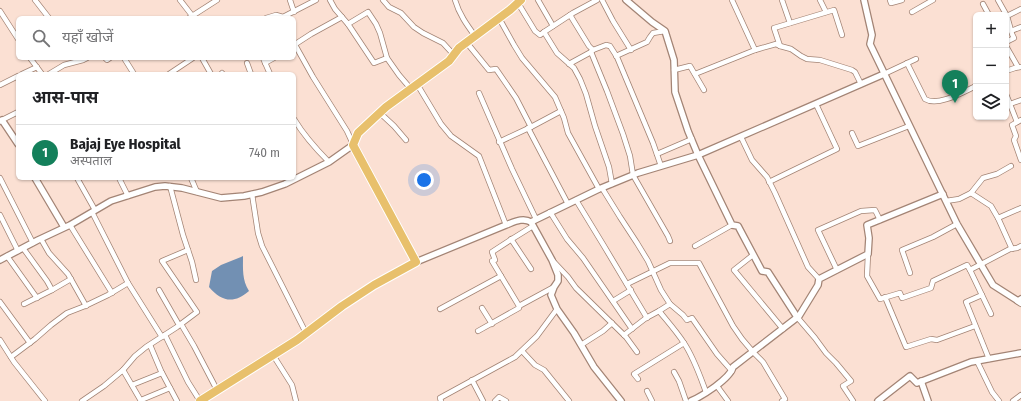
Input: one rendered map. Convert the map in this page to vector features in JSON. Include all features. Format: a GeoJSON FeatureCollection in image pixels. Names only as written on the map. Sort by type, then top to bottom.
{"type":"FeatureCollection","features":[{"type":"Feature","properties":{"kind":"highway"},"geometry":{"type":"LineString","coordinates":[[204,400],[217,390],[306,333],[342,306],[374,285],[416,262],[353,145],[358,134],[386,107],[450,61],[459,48],[500,18],[520,1]]}},
{"type":"Feature","properties":{"kind":"street"},"geometry":{"type":"LineString","coordinates":[[36,0],[47,16]]}},
{"type":"Feature","properties":{"kind":"street"},"geometry":{"type":"LineString","coordinates":[[180,0],[191,16]]}},
{"type":"Feature","properties":{"kind":"street"},"geometry":{"type":"LineString","coordinates":[[193,16],[217,0]]}},
{"type":"Feature","properties":{"kind":"street"},"geometry":{"type":"LineString","coordinates":[[290,0],[294,12]]}},
{"type":"Feature","properties":{"kind":"street"},"geometry":{"type":"LineString","coordinates":[[285,16],[316,0]]}},
{"type":"Feature","properties":{"kind":"street"},"geometry":{"type":"LineString","coordinates":[[330,0],[374,63],[387,58]]}},
{"type":"Feature","properties":{"kind":"street"},"geometry":{"type":"LineString","coordinates":[[383,0],[389,7],[401,13],[414,27],[443,43],[454,55]]}},
{"type":"Feature","properties":{"kind":"street"},"geometry":{"type":"LineString","coordinates":[[454,0],[465,23],[475,36]]}},
{"type":"Feature","properties":{"kind":"street"},"geometry":{"type":"LineString","coordinates":[[538,0],[553,26]]}},
{"type":"Feature","properties":{"kind":"street"},"geometry":{"type":"LineString","coordinates":[[520,1],[535,31],[540,35],[570,15],[597,0]]}},
{"type":"Feature","properties":{"kind":"street"},"geometry":{"type":"LineString","coordinates":[[602,0],[631,50]]}},
{"type":"Feature","properties":{"kind":"street"},"geometry":{"type":"LineString","coordinates":[[626,0],[665,31],[674,60],[675,92],[698,155],[732,225]]}},
{"type":"Feature","properties":{"kind":"street"},"geometry":{"type":"LineString","coordinates":[[732,0],[755,50]]}},
{"type":"Feature","properties":{"kind":"street"},"geometry":{"type":"LineString","coordinates":[[782,0],[790,23]]}},
{"type":"Feature","properties":{"kind":"street"},"geometry":{"type":"LineString","coordinates":[[820,0],[826,12]]}},
{"type":"Feature","properties":{"kind":"street"},"geometry":{"type":"LineString","coordinates":[[864,0],[872,35],[870,44],[957,224],[992,285],[1020,301]]}},
{"type":"Feature","properties":{"kind":"street"},"geometry":{"type":"LineString","coordinates":[[890,0],[891,3],[902,0]]}},
{"type":"Feature","properties":{"kind":"street"},"geometry":{"type":"LineString","coordinates":[[912,12],[933,0]]}},
{"type":"Feature","properties":{"kind":"street"},"geometry":{"type":"LineString","coordinates":[[998,0],[1005,12]]}},
{"type":"Feature","properties":{"kind":"street"},"geometry":{"type":"LineString","coordinates":[[983,4],[988,12]]}},
{"type":"Feature","properties":{"kind":"street"},"geometry":{"type":"LineString","coordinates":[[780,46],[774,28],[834,10],[842,35]]}},
{"type":"Feature","properties":{"kind":"street"},"geometry":{"type":"LineString","coordinates":[[1009,15],[1021,10]]}},
{"type":"Feature","properties":{"kind":"street"},"geometry":{"type":"LineString","coordinates":[[0,11],[16,35]]}},
{"type":"Feature","properties":{"kind":"street"},"geometry":{"type":"LineString","coordinates":[[348,24],[368,12],[380,33],[387,58],[399,75],[414,87],[451,136],[478,156],[506,225]]}},
{"type":"Feature","properties":{"kind":"street"},"geometry":{"type":"LineString","coordinates":[[570,15],[592,51],[623,134],[630,156],[633,175],[670,241]]}},
{"type":"Feature","properties":{"kind":"street"},"geometry":{"type":"LineString","coordinates":[[296,43],[342,17]]}},
{"type":"Feature","properties":{"kind":"street"},"geometry":{"type":"LineString","coordinates":[[500,18],[522,58],[555,97],[564,118],[568,133],[600,188],[638,243],[661,290],[670,304],[687,320],[692,318],[717,354],[732,372]]}},
{"type":"Feature","properties":{"kind":"street"},"geometry":{"type":"LineString","coordinates":[[1009,24],[1014,38],[1009,40]]}},
{"type":"Feature","properties":{"kind":"street"},"geometry":{"type":"LineString","coordinates":[[1011,31],[1021,27]]}},
{"type":"Feature","properties":{"kind":"street"},"geometry":{"type":"LineString","coordinates":[[616,56],[647,42],[653,33],[665,31]]}},
{"type":"Feature","properties":{"kind":"street"},"geometry":{"type":"LineString","coordinates":[[544,32],[558,53],[574,68],[586,94],[609,167],[612,184]]}},
{"type":"Feature","properties":{"kind":"street"},"geometry":{"type":"LineString","coordinates":[[467,43],[489,70],[496,69],[516,98],[529,128],[568,204]]}},
{"type":"Feature","properties":{"kind":"street"},"geometry":{"type":"LineString","coordinates":[[695,74],[755,50],[776,44],[791,49],[807,59],[820,60],[852,70],[855,72],[861,84]]}},
{"type":"Feature","properties":{"kind":"street"},"geometry":{"type":"LineString","coordinates":[[569,64],[592,51],[606,45],[610,46],[627,80],[661,166]]}},
{"type":"Feature","properties":{"kind":"street"},"geometry":{"type":"LineString","coordinates":[[296,47],[347,131],[353,145],[329,162],[296,178]]}},
{"type":"Feature","properties":{"kind":"street"},"geometry":{"type":"LineString","coordinates":[[1007,48],[1019,67],[1009,70]]}},
{"type":"Feature","properties":{"kind":"street"},"geometry":{"type":"LineString","coordinates":[[519,306],[492,261],[495,260],[492,252],[511,240],[533,222],[550,212],[600,188],[633,175],[698,155],[916,59]]}},
{"type":"Feature","properties":{"kind":"street"},"geometry":{"type":"LineString","coordinates":[[32,60],[41,72]]}},
{"type":"Feature","properties":{"kind":"street"},"geometry":{"type":"LineString","coordinates":[[52,72],[77,60]]}},
{"type":"Feature","properties":{"kind":"street"},"geometry":{"type":"LineString","coordinates":[[125,60],[133,72]]}},
{"type":"Feature","properties":{"kind":"street"},"geometry":{"type":"LineString","coordinates":[[172,72],[190,60]]}},
{"type":"Feature","properties":{"kind":"street"},"geometry":{"type":"LineString","coordinates":[[203,60],[210,72]]}},
{"type":"Feature","properties":{"kind":"street"},"geometry":{"type":"LineString","coordinates":[[264,60],[269,72]]}},
{"type":"Feature","properties":{"kind":"street"},"geometry":{"type":"LineString","coordinates":[[265,63],[270,60]]}},
{"type":"Feature","properties":{"kind":"street"},"geometry":{"type":"LineString","coordinates":[[907,63],[925,99],[928,101],[945,99],[973,87]]}},
{"type":"Feature","properties":{"kind":"street"},"geometry":{"type":"LineString","coordinates":[[246,64],[250,72]]}},
{"type":"Feature","properties":{"kind":"street"},"geometry":{"type":"LineString","coordinates":[[674,70],[690,66],[704,90]]}},
{"type":"Feature","properties":{"kind":"street"},"geometry":{"type":"LineString","coordinates":[[26,72],[37,67]]}},
{"type":"Feature","properties":{"kind":"street"},"geometry":{"type":"LineString","coordinates":[[0,85],[16,77]]}},
{"type":"Feature","properties":{"kind":"street"},"geometry":{"type":"LineString","coordinates":[[479,93],[533,222],[558,275],[558,281],[550,295],[557,309],[574,333],[594,367],[621,401]]}},
{"type":"Feature","properties":{"kind":"street"},"geometry":{"type":"LineString","coordinates":[[1021,100],[1010,104],[1019,121],[1012,125],[1016,136],[1014,140],[1021,160]]}},
{"type":"Feature","properties":{"kind":"street"},"geometry":{"type":"LineString","coordinates":[[769,182],[837,149],[816,104]]}},
{"type":"Feature","properties":{"kind":"street"},"geometry":{"type":"LineString","coordinates":[[499,142],[561,111]]}},
{"type":"Feature","properties":{"kind":"street"},"geometry":{"type":"LineString","coordinates":[[16,113],[1,121],[16,141]]}},
{"type":"Feature","properties":{"kind":"street"},"geometry":{"type":"LineString","coordinates":[[380,113],[406,140]]}},
{"type":"Feature","properties":{"kind":"street"},"geometry":{"type":"LineString","coordinates":[[296,122],[319,152],[329,162]]}},
{"type":"Feature","properties":{"kind":"street"},"geometry":{"type":"LineString","coordinates":[[852,133],[858,146],[909,126]]}},
{"type":"Feature","properties":{"kind":"street"},"geometry":{"type":"LineString","coordinates":[[741,137],[752,160],[767,177],[808,267],[819,279]]}},
{"type":"Feature","properties":{"kind":"street"},"geometry":{"type":"LineString","coordinates":[[657,154],[692,139]]}},
{"type":"Feature","properties":{"kind":"street"},"geometry":{"type":"LineString","coordinates":[[946,201],[959,199],[971,193],[983,178],[997,174],[1011,166]]}},
{"type":"Feature","properties":{"kind":"street"},"geometry":{"type":"LineString","coordinates":[[0,178],[33,243]]}},
{"type":"Feature","properties":{"kind":"street"},"geometry":{"type":"LineString","coordinates":[[36,180],[112,293]]}},
{"type":"Feature","properties":{"kind":"street"},"geometry":{"type":"LineString","coordinates":[[77,180],[128,283],[177,357],[188,382],[204,400]]}},
{"type":"Feature","properties":{"kind":"street"},"geometry":{"type":"LineString","coordinates":[[120,180],[128,196]]}},
{"type":"Feature","properties":{"kind":"street"},"geometry":{"type":"LineString","coordinates":[[192,180],[197,192]]}},
{"type":"Feature","properties":{"kind":"street"},"geometry":{"type":"LineString","coordinates":[[0,260],[67,226],[111,201],[155,187],[170,186],[182,188],[221,198],[252,194],[285,184],[293,180]]}},
{"type":"Feature","properties":{"kind":"street"},"geometry":{"type":"LineString","coordinates":[[170,186],[196,280]]}},
{"type":"Feature","properties":{"kind":"street"},"geometry":{"type":"LineString","coordinates":[[971,193],[991,206],[1012,249]]}},
{"type":"Feature","properties":{"kind":"street"},"geometry":{"type":"LineString","coordinates":[[252,194],[262,246],[306,333]]}},
{"type":"Feature","properties":{"kind":"street"},"geometry":{"type":"LineString","coordinates":[[943,194],[866,225],[869,238],[867,276],[880,299],[900,293],[902,298],[931,288],[932,280],[967,266],[991,314]]}},
{"type":"Feature","properties":{"kind":"street"},"geometry":{"type":"LineString","coordinates":[[576,200],[647,318]]}},
{"type":"Feature","properties":{"kind":"street"},"geometry":{"type":"LineString","coordinates":[[998,218],[1021,208]]}},
{"type":"Feature","properties":{"kind":"street"},"geometry":{"type":"LineString","coordinates":[[837,270],[818,230],[861,211],[875,210],[880,220]]}},
{"type":"Feature","properties":{"kind":"street"},"geometry":{"type":"LineString","coordinates":[[550,212],[567,240],[583,258],[632,329]]}},
{"type":"Feature","properties":{"kind":"street"},"geometry":{"type":"LineString","coordinates":[[0,215],[21,249],[47,281],[52,290]]}},
{"type":"Feature","properties":{"kind":"street"},"geometry":{"type":"LineString","coordinates":[[416,262],[520,220],[529,220],[533,222]]}},
{"type":"Feature","properties":{"kind":"street"},"geometry":{"type":"LineString","coordinates":[[910,274],[902,250],[933,237],[957,224]]}},
{"type":"Feature","properties":{"kind":"street"},"geometry":{"type":"LineString","coordinates":[[695,246],[732,225],[738,226],[762,271],[768,272],[797,317],[851,381],[842,386],[853,401]]}},
{"type":"Feature","properties":{"kind":"street"},"geometry":{"type":"LineString","coordinates":[[41,239],[49,253],[68,274],[86,306]]}},
{"type":"Feature","properties":{"kind":"street"},"geometry":{"type":"LineString","coordinates":[[511,240],[531,269]]}},
{"type":"Feature","properties":{"kind":"street"},"geometry":{"type":"LineString","coordinates":[[970,270],[1021,246]]}},
{"type":"Feature","properties":{"kind":"street"},"geometry":{"type":"LineString","coordinates":[[82,401],[104,386],[123,370],[135,356],[197,312],[162,261],[188,250]]}},
{"type":"Feature","properties":{"kind":"street"},"geometry":{"type":"LineString","coordinates":[[819,279],[868,254]]}},
{"type":"Feature","properties":{"kind":"street"},"geometry":{"type":"LineString","coordinates":[[753,255],[734,270],[783,329]]}},
{"type":"Feature","properties":{"kind":"street"},"geometry":{"type":"LineString","coordinates":[[7,256],[37,298]]}},
{"type":"Feature","properties":{"kind":"street"},"geometry":{"type":"LineString","coordinates":[[552,260],[576,288],[624,335],[637,352]]}},
{"type":"Feature","properties":{"kind":"street"},"geometry":{"type":"LineString","coordinates":[[627,284],[670,263],[700,263],[733,326],[770,372],[785,399],[782,401]]}},
{"type":"Feature","properties":{"kind":"street"},"geometry":{"type":"LineString","coordinates":[[440,309],[501,276]]}},
{"type":"Feature","properties":{"kind":"street"},"geometry":{"type":"LineString","coordinates":[[24,304],[71,279]]}},
{"type":"Feature","properties":{"kind":"street"},"geometry":{"type":"LineString","coordinates":[[691,401],[717,386],[732,372],[733,367],[799,316],[818,285],[819,279]]}},
{"type":"Feature","properties":{"kind":"street"},"geometry":{"type":"LineString","coordinates":[[12,357],[50,325],[68,313],[112,293],[128,283]]}},
{"type":"Feature","properties":{"kind":"street"},"geometry":{"type":"LineString","coordinates":[[478,330],[492,324],[519,308],[519,306],[554,286]]}},
{"type":"Feature","properties":{"kind":"street"},"geometry":{"type":"LineString","coordinates":[[159,290],[194,346],[217,390]]}},
{"type":"Feature","properties":{"kind":"street"},"geometry":{"type":"LineString","coordinates":[[613,302],[631,290]]}},
{"type":"Feature","properties":{"kind":"street"},"geometry":{"type":"LineString","coordinates":[[982,294],[966,302],[989,359]]}},
{"type":"Feature","properties":{"kind":"street"},"geometry":{"type":"LineString","coordinates":[[885,298],[906,347],[931,340],[937,340],[975,326]]}},
{"type":"Feature","properties":{"kind":"street"},"geometry":{"type":"LineString","coordinates":[[0,302],[30,343]]}},
{"type":"Feature","properties":{"kind":"street"},"geometry":{"type":"LineString","coordinates":[[624,335],[647,318],[670,304]]}},
{"type":"Feature","properties":{"kind":"street"},"geometry":{"type":"LineString","coordinates":[[482,308],[492,324]]}},
{"type":"Feature","properties":{"kind":"street"},"geometry":{"type":"LineString","coordinates":[[441,401],[440,398],[515,357],[537,336],[557,309]]}},
{"type":"Feature","properties":{"kind":"street"},"geometry":{"type":"LineString","coordinates":[[659,311],[684,343],[694,361],[706,392]]}},
{"type":"Feature","properties":{"kind":"street"},"geometry":{"type":"LineString","coordinates":[[581,345],[603,331],[612,323]]}},
{"type":"Feature","properties":{"kind":"street"},"geometry":{"type":"LineString","coordinates":[[0,340],[14,362],[45,401]]}},
{"type":"Feature","properties":{"kind":"street"},"geometry":{"type":"LineString","coordinates":[[638,380],[634,374],[684,343]]}},
{"type":"Feature","properties":{"kind":"street"},"geometry":{"type":"LineString","coordinates":[[150,345],[162,373],[177,401]]}},
{"type":"Feature","properties":{"kind":"street"},"geometry":{"type":"LineString","coordinates":[[522,351],[535,366],[544,370],[569,401]]}},
{"type":"Feature","properties":{"kind":"street"},"geometry":{"type":"LineString","coordinates":[[878,401],[910,376],[917,383],[922,382],[971,362],[1021,353]]}},
{"type":"Feature","properties":{"kind":"street"},"geometry":{"type":"LineString","coordinates":[[273,355],[290,381],[296,401]]}},
{"type":"Feature","properties":{"kind":"street"},"geometry":{"type":"LineString","coordinates":[[977,361],[992,392],[999,401]]}},
{"type":"Feature","properties":{"kind":"street"},"geometry":{"type":"LineString","coordinates":[[123,370],[141,400],[170,388]]}},
{"type":"Feature","properties":{"kind":"street"},"geometry":{"type":"LineString","coordinates":[[674,372],[686,401]]}},
{"type":"Feature","properties":{"kind":"street"},"geometry":{"type":"LineString","coordinates":[[132,385],[162,373]]}},
{"type":"Feature","properties":{"kind":"street"},"geometry":{"type":"LineString","coordinates":[[472,380],[483,401]]}},
{"type":"Feature","properties":{"kind":"street"},"geometry":{"type":"LineString","coordinates":[[922,382],[928,401]]}},
{"type":"Feature","properties":{"kind":"street"},"geometry":{"type":"LineString","coordinates":[[717,386],[728,401]]}},
{"type":"Feature","properties":{"kind":"street"},"geometry":{"type":"LineString","coordinates":[[647,391],[652,401]]}},
{"type":"Feature","properties":{"kind":"street"},"geometry":{"type":"LineString","coordinates":[[1013,401],[1021,395]]}},
{"type":"Feature","properties":{"kind":"street"},"geometry":{"type":"LineString","coordinates":[[495,401],[500,397],[506,401]]}},
{"type":"Feature","properties":{"kind":"water"},"geometry":{"type":"Polygon","coordinates":[[[243,256],[244,279],[249,291],[238,298],[228,300],[219,296],[209,287],[212,271],[221,265],[243,256]]]}},
{"type":"Feature","properties":{"kind":"place","name":"Bajaj Eye Hospital"},"geometry":{"type":"Point","coordinates":[955,103]}}]}
